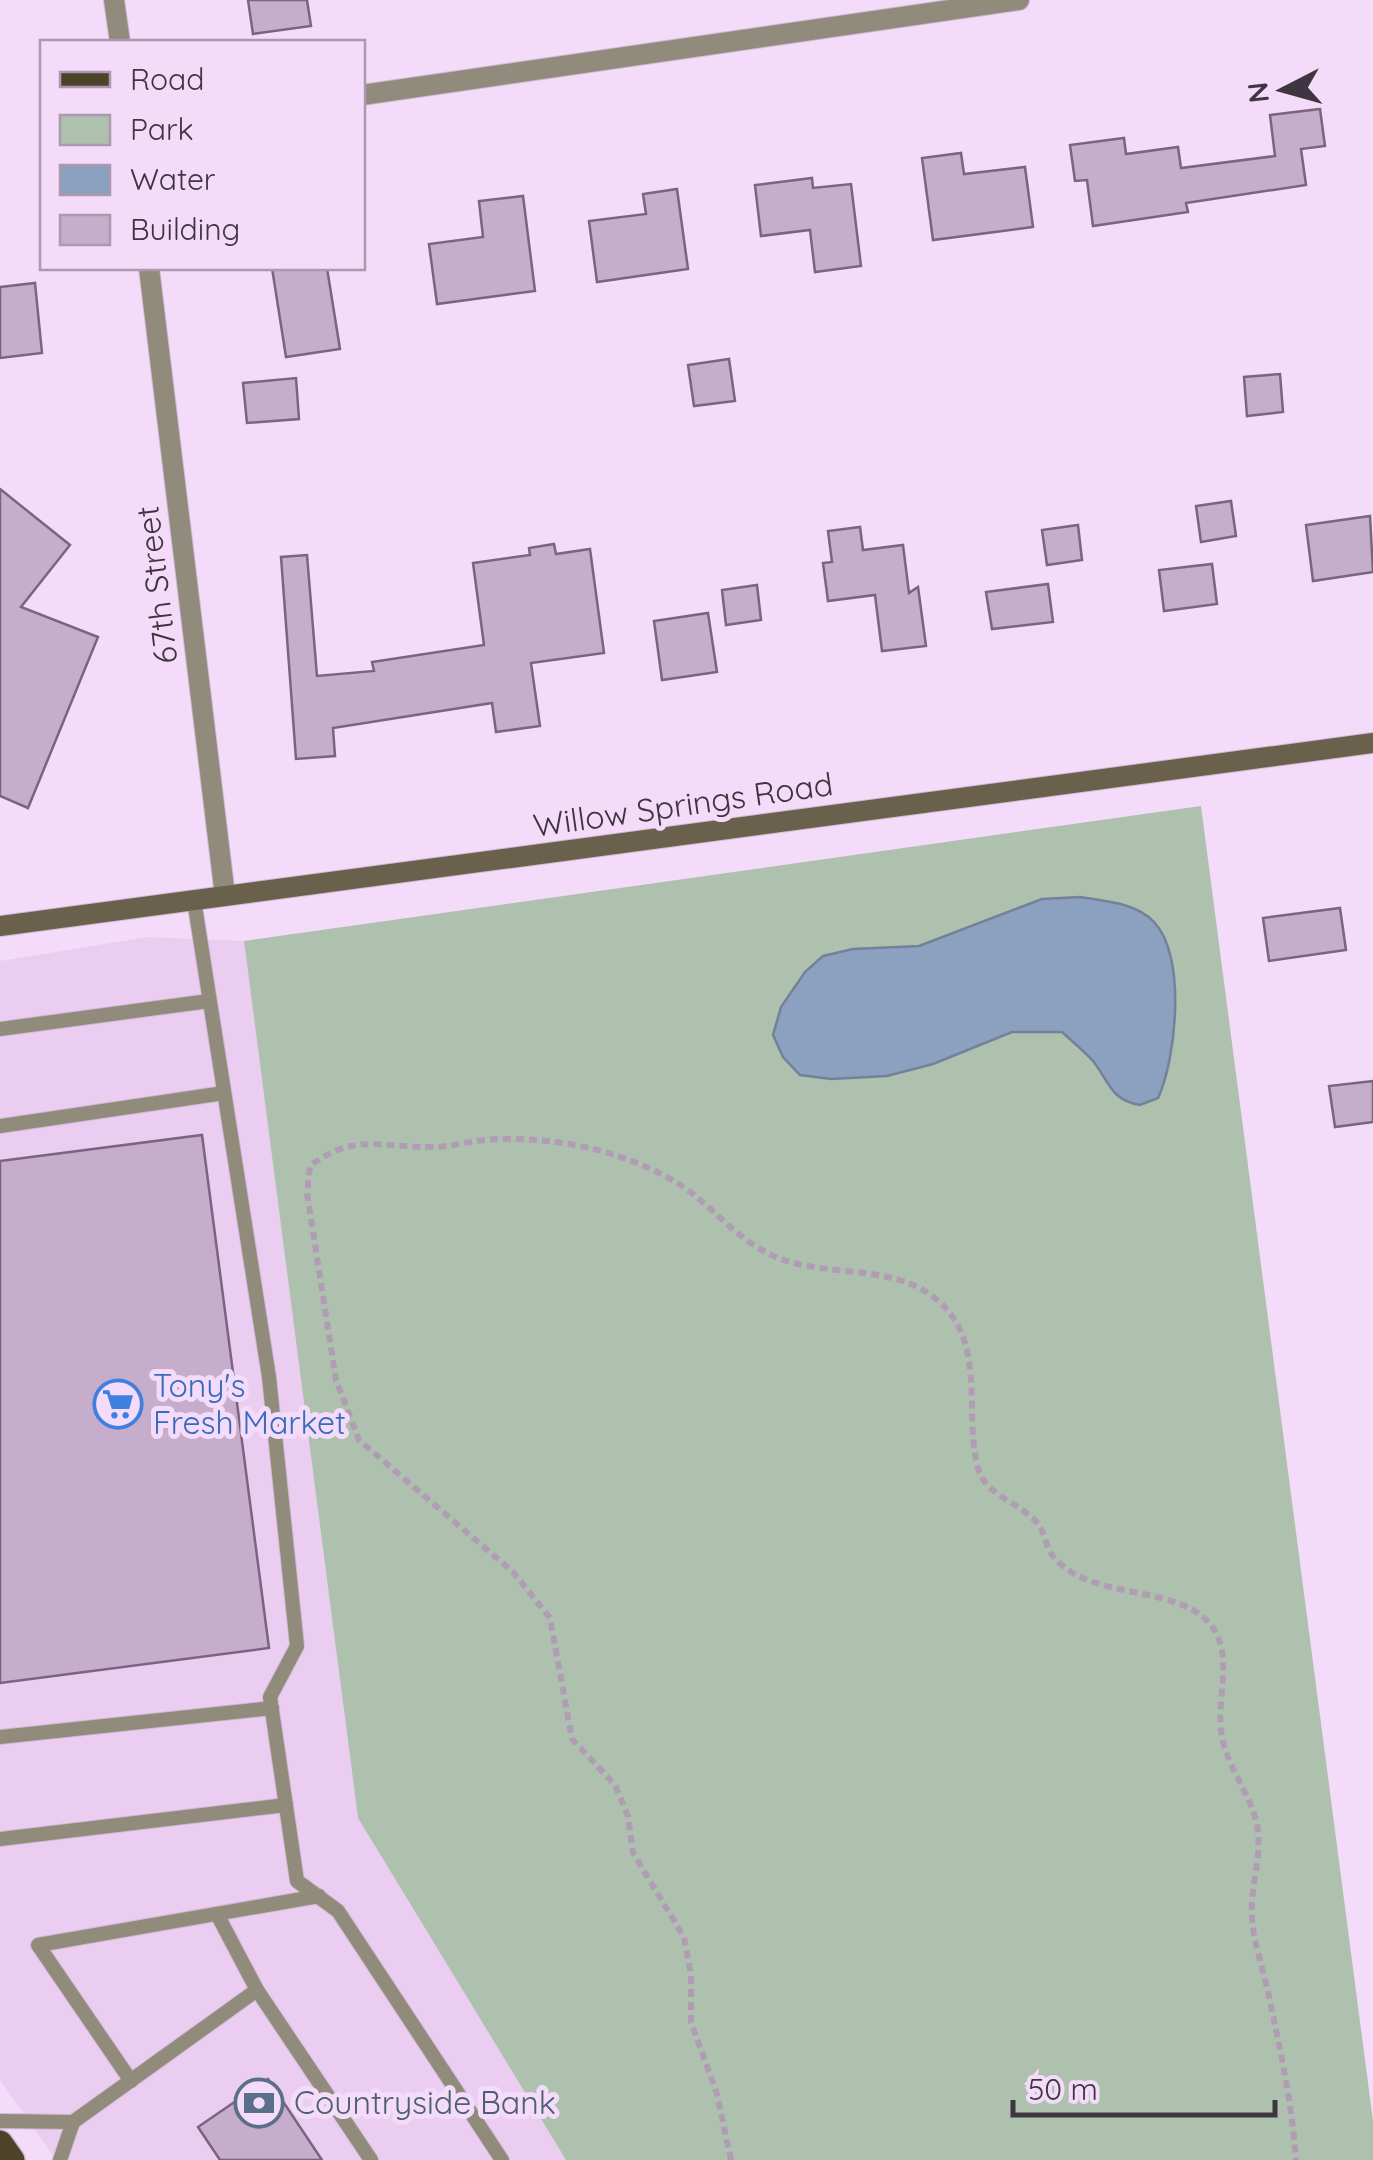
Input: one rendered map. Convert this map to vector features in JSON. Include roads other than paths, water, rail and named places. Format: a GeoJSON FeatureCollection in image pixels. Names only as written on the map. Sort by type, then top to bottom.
{"type":"FeatureCollection","features":[{"type":"Feature","properties":{"kind":"main road","name":"Willow Springs Road"},"geometry":{"type":"LineString","coordinates":[[0,926],[1373,743]]}},
{"type":"Feature","properties":{"kind":"main road"},"geometry":{"type":"LineString","coordinates":[[0,2142],[12,2160]]}},
{"type":"Feature","properties":{"kind":"street"},"geometry":{"type":"LineString","coordinates":[[114,0],[120,40]]}},
{"type":"Feature","properties":{"kind":"street"},"geometry":{"type":"LineString","coordinates":[[365,94],[883,8],[1019,0]]}},
{"type":"Feature","properties":{"kind":"street","name":"67th Street"},"geometry":{"type":"LineString","coordinates":[[149,270],[225,896]]}},
{"type":"Feature","properties":{"kind":"lane"},"geometry":{"type":"LineString","coordinates":[[194,900],[270,1378],[297,1646],[270,1697],[297,1881],[338,1911],[502,2160]]}},
{"type":"Feature","properties":{"kind":"lane"},"geometry":{"type":"LineString","coordinates":[[0,1029],[210,1001]]}},
{"type":"Feature","properties":{"kind":"lane"},"geometry":{"type":"LineString","coordinates":[[0,1126],[224,1093]]}},
{"type":"Feature","properties":{"kind":"lane"},"geometry":{"type":"LineString","coordinates":[[0,1736],[272,1708]]}},
{"type":"Feature","properties":{"kind":"lane"},"geometry":{"type":"LineString","coordinates":[[0,1839],[286,1805]]}},
{"type":"Feature","properties":{"kind":"lane"},"geometry":{"type":"LineString","coordinates":[[131,2081],[38,1945],[319,1896]]}},
{"type":"Feature","properties":{"kind":"lane"},"geometry":{"type":"LineString","coordinates":[[217,1914],[257,1990],[371,2160]]}},
{"type":"Feature","properties":{"kind":"lane"},"geometry":{"type":"LineString","coordinates":[[60,2160],[73,2122],[257,1990]]}},
{"type":"Feature","properties":{"kind":"lane"},"geometry":{"type":"LineString","coordinates":[[0,2121],[73,2122]]}},
{"type":"Feature","properties":{"kind":"water"},"geometry":{"type":"Polygon","coordinates":[[[1080,897],[1138,911],[1154,922],[1164,938],[1175,983],[1175,1008],[1170,1059],[1158,1098],[1140,1105],[1122,1099],[1093,1061],[1062,1032],[1012,1032],[933,1064],[887,1076],[831,1079],[800,1075],[783,1057],[773,1035],[781,1007],[805,972],[823,956],[853,949],[919,946],[1042,899],[1080,897]]]}},
{"type":"Feature","properties":{"kind":"place","name":"Tony's Fresh Market"},"geometry":{"type":"Point","coordinates":[118,1404]}},
{"type":"Feature","properties":{"kind":"place","name":"Countryside Bank"},"geometry":{"type":"Point","coordinates":[259,2103]}}]}
